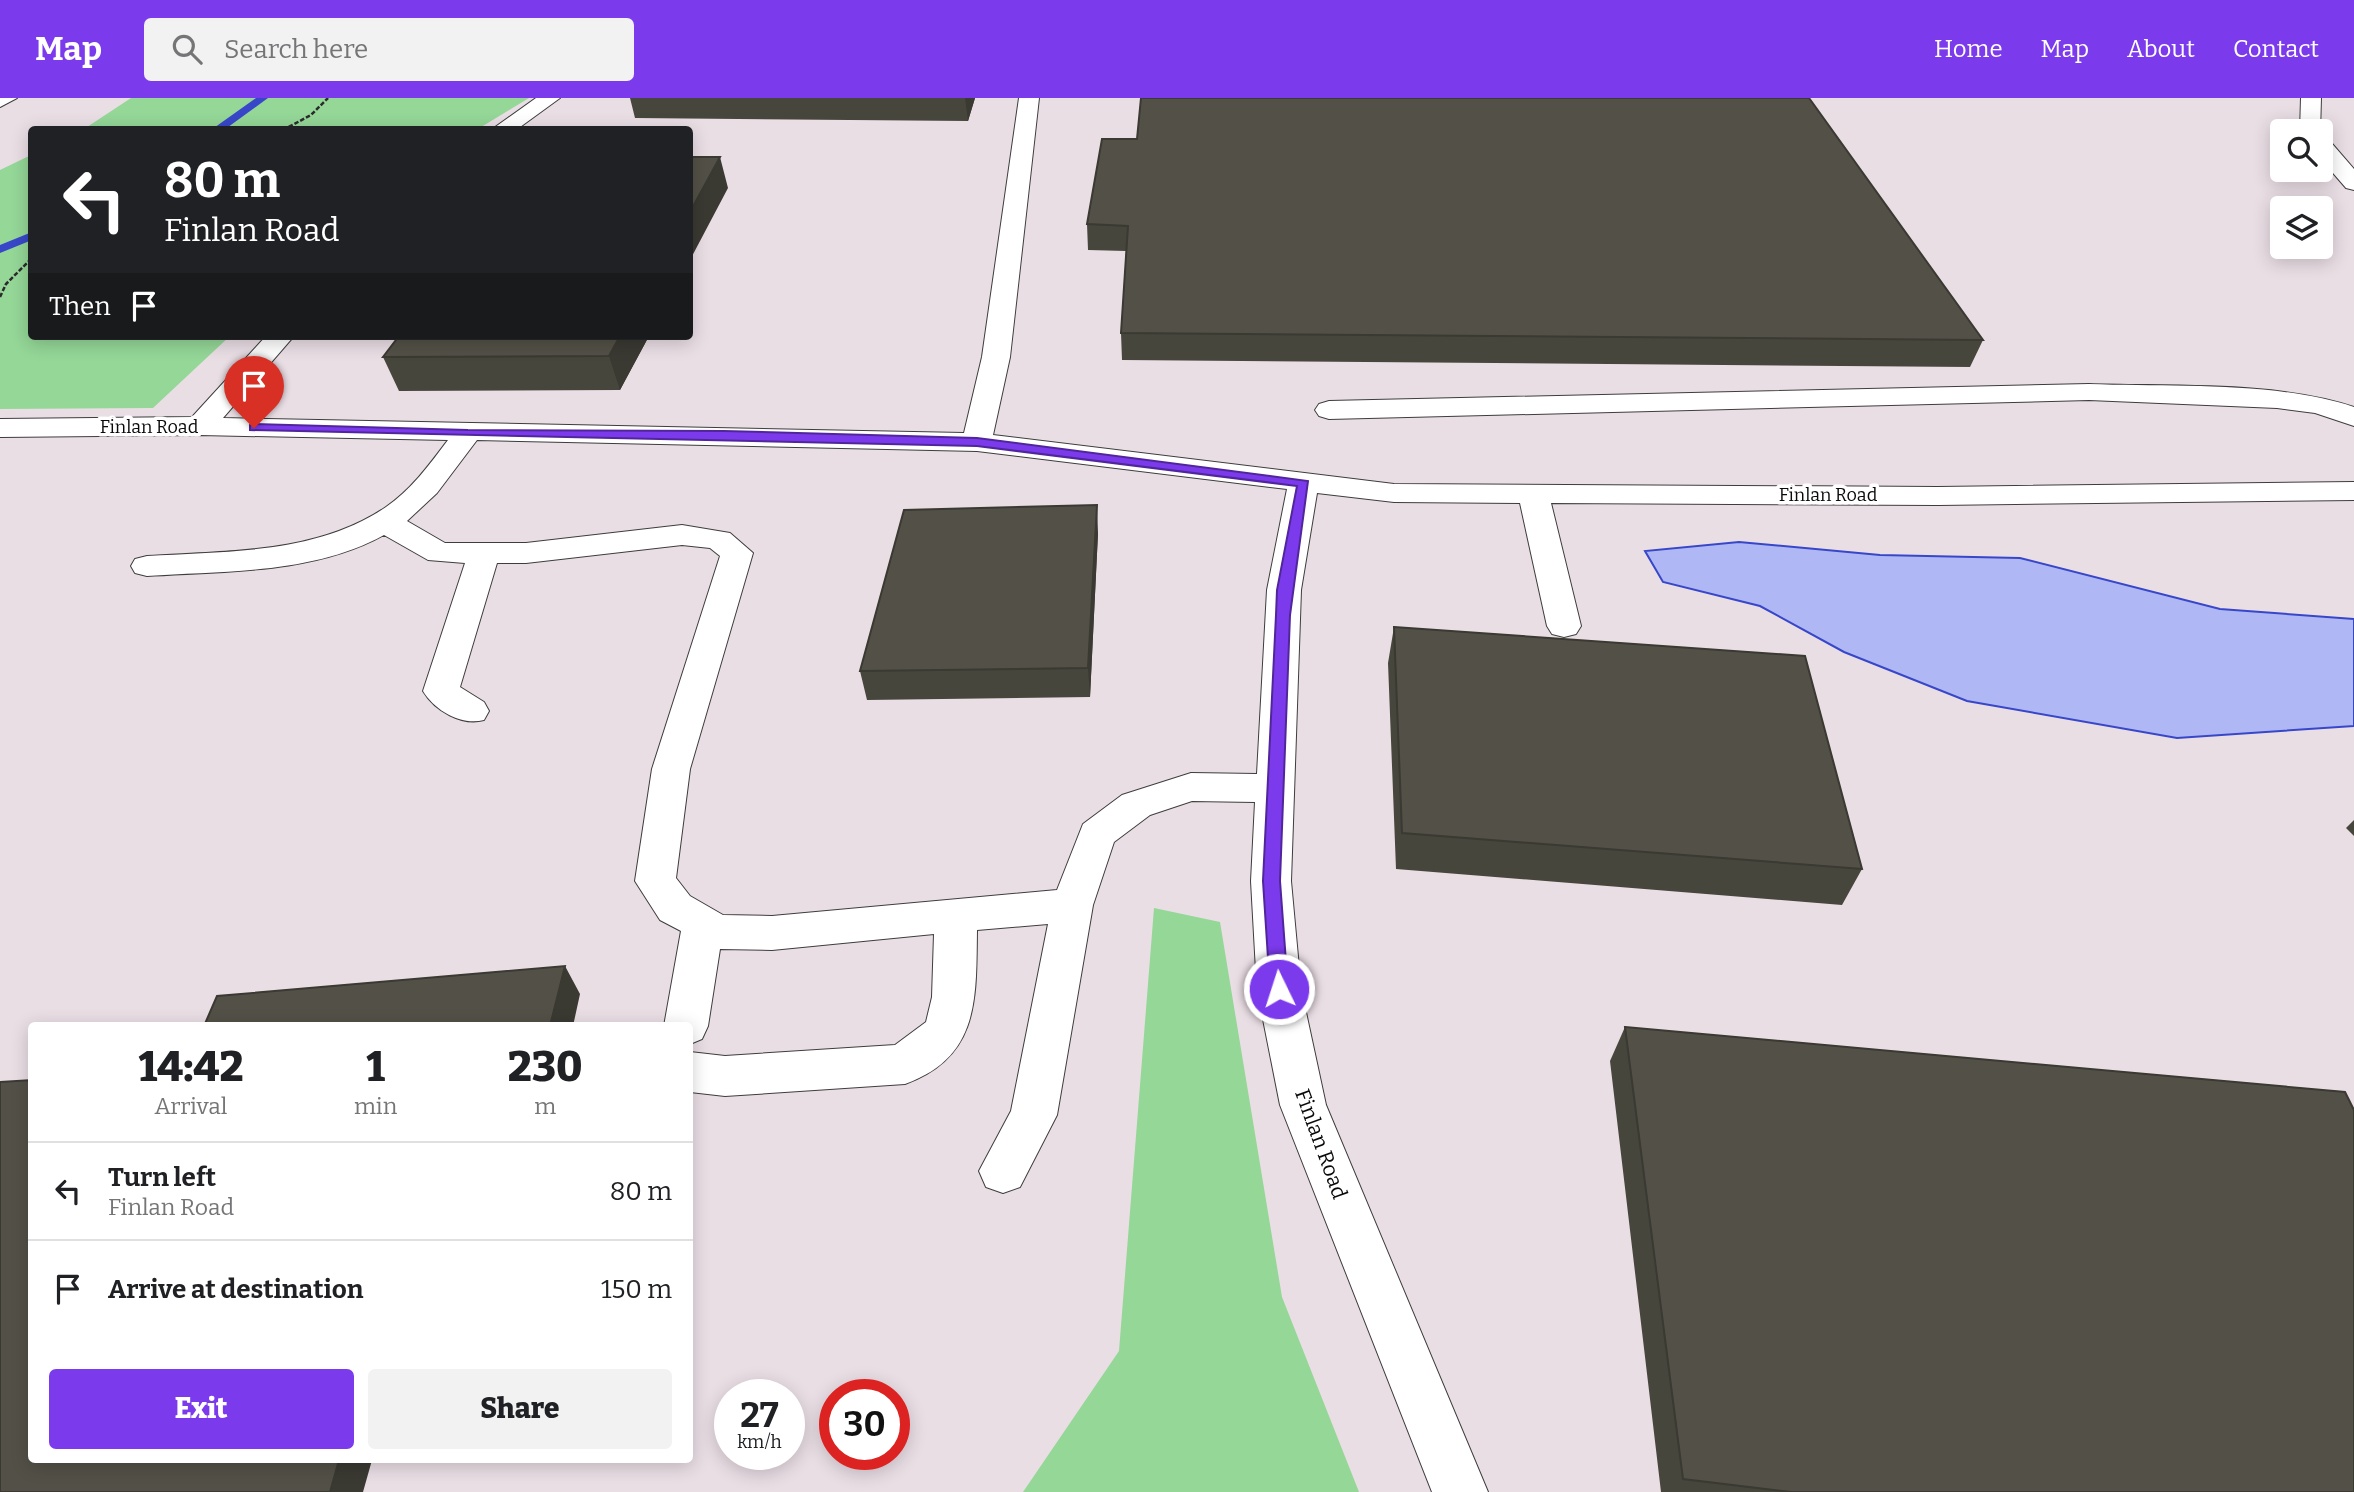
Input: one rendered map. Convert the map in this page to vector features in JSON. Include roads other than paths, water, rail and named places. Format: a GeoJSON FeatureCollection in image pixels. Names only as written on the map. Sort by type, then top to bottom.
{"type":"FeatureCollection","features":[{"type":"Feature","properties":{"kind":"street"},"geometry":{"type":"LineString","coordinates":[[0,101],[6,98]]}},
{"type":"Feature","properties":{"kind":"street"},"geometry":{"type":"LineString","coordinates":[[507,126],[550,98]]}},
{"type":"Feature","properties":{"kind":"street"},"geometry":{"type":"LineString","coordinates":[[977,442],[996,357],[1029,98]]}},
{"type":"Feature","properties":{"kind":"street"},"geometry":{"type":"LineString","coordinates":[[2311,98],[2311,119]]}},
{"type":"Feature","properties":{"kind":"street"},"geometry":{"type":"LineString","coordinates":[[2333,159],[2354,183]]}},
{"type":"Feature","properties":{"kind":"street"},"geometry":{"type":"LineString","coordinates":[[200,426],[277,340]]}},
{"type":"Feature","properties":{"kind":"street"},"geometry":{"type":"LineString","coordinates":[[1329,410],[2089,392],[2176,393],[2277,400],[2319,405],[2354,417]]}},
{"type":"Feature","properties":{"kind":"street","name":"Finlan Road"},"geometry":{"type":"LineString","coordinates":[[0,428],[200,426],[977,442],[1394,493],[1938,496],[2354,491]]}},
{"type":"Feature","properties":{"kind":"street"},"geometry":{"type":"LineString","coordinates":[[147,566],[282,557],[350,539],[398,513],[424,488],[468,433]]}},
{"type":"Feature","properties":{"kind":"street","name":"Finlan Road"},"geometry":{"type":"LineString","coordinates":[[1303,483],[1284,590],[1271,881],[1279,989],[1303,1105],[1460,1492]]}},
{"type":"Feature","properties":{"kind":"street"},"geometry":{"type":"LineString","coordinates":[[1534,494],[1564,626]]}},
{"type":"Feature","properties":{"kind":"street"},"geometry":{"type":"LineString","coordinates":[[383,521],[439,553],[526,553],[682,535],[719,540],[737,553],[671,769],[655,881],[675,908],[717,932],[772,933],[1072,905]]}},
{"type":"Feature","properties":{"kind":"street"},"geometry":{"type":"LineString","coordinates":[[471,711],[441,691],[484,553]]}},
{"type":"Feature","properties":{"kind":"street"},"geometry":{"type":"LineString","coordinates":[[1003,1171],[1034,1115],[1072,905],[1097,834],[1136,805],[1191,787],[1275,788]]}},
{"type":"Feature","properties":{"kind":"street"},"geometry":{"type":"LineString","coordinates":[[693,1072],[724,1076],[905,1064],[945,1032],[954,997],[956,916]]}},
{"type":"Feature","properties":{"kind":"street"},"geometry":{"type":"LineString","coordinates":[[686,1022],[703,924]]}},
{"type":"Feature","properties":{"kind":"water"},"geometry":{"type":"Polygon","coordinates":[[[1739,542],[1880,555],[2020,558],[2220,609],[2354,619],[2354,726],[2177,738],[1967,701],[1844,652],[1760,606],[1663,582],[1645,551],[1739,542]]]}},
{"type":"Feature","properties":{"kind":"waterway"},"geometry":{"type":"LineString","coordinates":[[222,126],[263,98]]}},
{"type":"Feature","properties":{"kind":"waterway"},"geometry":{"type":"LineString","coordinates":[[0,249],[28,237]]}}]}
